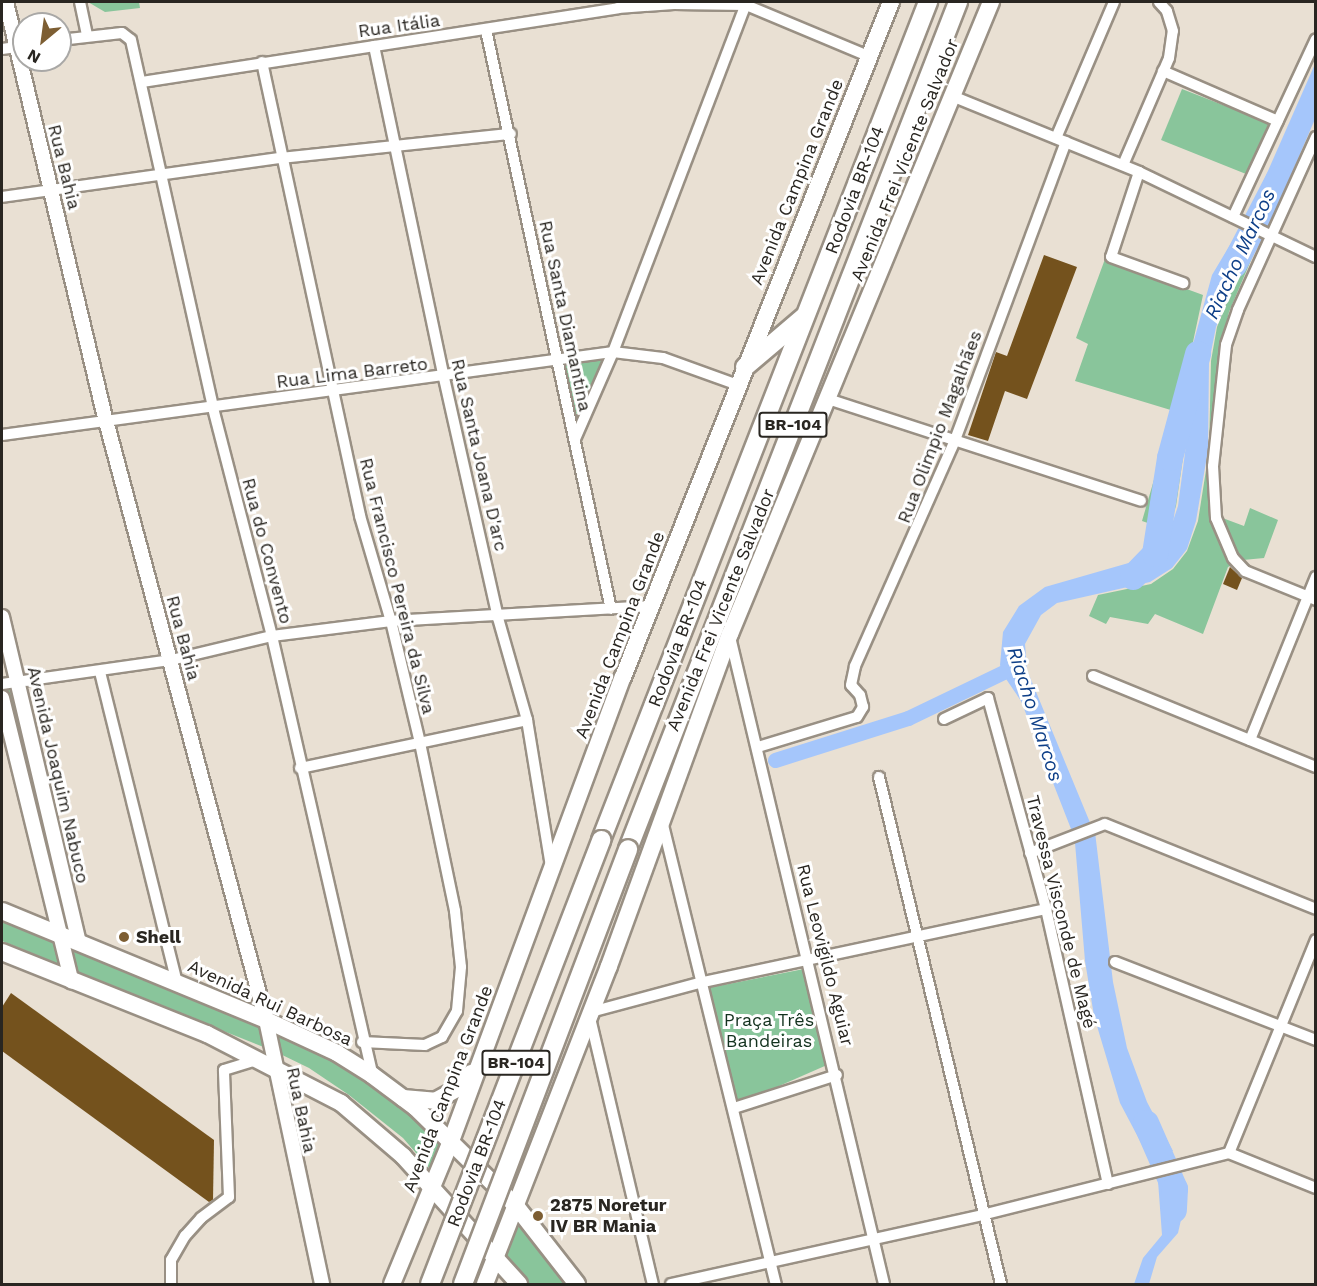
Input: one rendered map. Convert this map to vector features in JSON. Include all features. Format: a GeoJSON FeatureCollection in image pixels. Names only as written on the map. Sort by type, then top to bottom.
{"type":"FeatureCollection","features":[{"type":"Feature","properties":{"kind":"highway","name":"Rodovia BR-104"},"geometry":{"type":"LineString","coordinates":[[430,1284],[928,2]]}},
{"type":"Feature","properties":{"kind":"highway","name":"Rodovia BR-104"},"geometry":{"type":"LineString","coordinates":[[463,1284],[628,849],[958,2]]}},
{"type":"Feature","properties":{"kind":"highway"},"geometry":{"type":"LineString","coordinates":[[745,367],[805,316]]}},
{"type":"Feature","properties":{"kind":"main road","name":"Avenida Campina Grande"},"geometry":{"type":"LineString","coordinates":[[392,1284],[451,1141],[652,606],[745,367],[891,2]]}},
{"type":"Feature","properties":{"kind":"main road","name":"Avenida Frei Vicente Salvador"},"geometry":{"type":"LineString","coordinates":[[485,1284],[590,1013],[661,815],[730,634],[992,2]]}},
{"type":"Feature","properties":{"kind":"main road","name":"Avenida Rui Barbosa"},"geometry":{"type":"LineString","coordinates":[[2,911],[176,980],[337,1053],[372,1075],[403,1098],[451,1141],[516,1206],[577,1284]]}},
{"type":"Feature","properties":{"kind":"main road"},"geometry":{"type":"LineString","coordinates":[[2,952],[72,982],[207,1034],[267,1062],[341,1103],[370,1125],[519,1284]]}},
{"type":"Feature","properties":{"kind":"main road"},"geometry":{"type":"LineString","coordinates":[[403,1098],[435,1101],[449,1095],[480,1064]]}},
{"type":"Feature","properties":{"kind":"street","name":"Rua Bahia"},"geometry":{"type":"LineString","coordinates":[[6,2],[12,21]]}},
{"type":"Feature","properties":{"kind":"street"},"geometry":{"type":"LineString","coordinates":[[72,38],[87,35],[80,2]]}},
{"type":"Feature","properties":{"kind":"street","name":"Rua Olimpio Magalhães"},"geometry":{"type":"LineString","coordinates":[[758,747],[857,717],[863,707],[851,685],[855,666],[955,440],[1061,140],[1114,2]]}},
{"type":"Feature","properties":{"kind":"street"},"geometry":{"type":"LineString","coordinates":[[1123,165],[1164,71],[1173,31],[1167,11],[1159,2]]}},
{"type":"Feature","properties":{"kind":"street"},"geometry":{"type":"LineString","coordinates":[[574,439],[613,352],[747,3]]}},
{"type":"Feature","properties":{"kind":"street","name":"Rua Itália"},"geometry":{"type":"LineString","coordinates":[[142,82],[262,62],[486,30],[617,5],[747,3],[868,56]]}},
{"type":"Feature","properties":{"kind":"street","name":"Rua Santa Diamantina"},"geometry":{"type":"LineString","coordinates":[[486,30],[511,134],[555,361],[611,609]]}},
{"type":"Feature","properties":{"kind":"street","name":"Rua do Convento"},"geometry":{"type":"LineString","coordinates":[[87,35],[128,35],[142,82],[213,408],[272,636],[362,1042],[372,1075]]}},
{"type":"Feature","properties":{"kind":"street"},"geometry":{"type":"LineString","coordinates":[[1233,218],[1316,39]]}},
{"type":"Feature","properties":{"kind":"street","name":"Rua Santa Joana D'arc"},"geometry":{"type":"LineString","coordinates":[[374,46],[444,378],[498,618],[527,720],[552,871]]}},
{"type":"Feature","properties":{"kind":"street","name":"Rua Francisco Pereira da Silva"},"geometry":{"type":"LineString","coordinates":[[262,62],[360,516],[391,621],[420,743],[454,911],[461,967],[457,1011],[442,1037],[425,1045],[362,1042]]}},
{"type":"Feature","properties":{"kind":"street"},"geometry":{"type":"LineString","coordinates":[[1164,71],[1278,120]]}},
{"type":"Feature","properties":{"kind":"street","name":"Rua Bahia"},"geometry":{"type":"LineString","coordinates":[[26,72],[106,421],[266,1020],[267,1062],[321,1284]]}},
{"type":"Feature","properties":{"kind":"street"},"geometry":{"type":"LineString","coordinates":[[952,96],[1139,172],[1316,257]]}},
{"type":"Feature","properties":{"kind":"street"},"geometry":{"type":"LineString","coordinates":[[2,197],[281,158],[511,134]]}},
{"type":"Feature","properties":{"kind":"street"},"geometry":{"type":"LineString","coordinates":[[1312,599],[1245,571],[1224,542],[1216,518],[1213,466],[1226,345],[1316,137]]}},
{"type":"Feature","properties":{"kind":"street"},"geometry":{"type":"LineString","coordinates":[[1139,172],[1110,257],[1183,283]]}},
{"type":"Feature","properties":{"kind":"street","name":"Rua Lima Barreto"},"geometry":{"type":"LineString","coordinates":[[2,435],[444,378],[613,352],[663,358],[738,385]]}},
{"type":"Feature","properties":{"kind":"street"},"geometry":{"type":"LineString","coordinates":[[828,399],[1141,501]]}},
{"type":"Feature","properties":{"kind":"street"},"geometry":{"type":"LineString","coordinates":[[1250,740],[1312,599],[1316,577]]}},
{"type":"Feature","properties":{"kind":"street"},"geometry":{"type":"LineString","coordinates":[[2,684],[100,672],[171,660],[272,636],[391,621],[498,618],[652,606]]}},
{"type":"Feature","properties":{"kind":"street","name":"Avenida Joaquim Nabuco"},"geometry":{"type":"LineString","coordinates":[[2,617],[79,942]]}},
{"type":"Feature","properties":{"kind":"street","name":"Rua Leovigildo Aguiar"},"geometry":{"type":"LineString","coordinates":[[730,634],[810,961],[884,1284]]}},
{"type":"Feature","properties":{"kind":"street"},"geometry":{"type":"LineString","coordinates":[[100,672],[176,980]]}},
{"type":"Feature","properties":{"kind":"street"},"geometry":{"type":"LineString","coordinates":[[1093,676],[1316,766]]}},
{"type":"Feature","properties":{"kind":"street","name":"Avenida Joaquim Nabuco"},"geometry":{"type":"LineString","coordinates":[[2,698],[72,982]]}},
{"type":"Feature","properties":{"kind":"street","name":"Travessa Visconde de Magé"},"geometry":{"type":"LineString","coordinates":[[944,719],[988,698],[1046,909],[1108,1184]]}},
{"type":"Feature","properties":{"kind":"street"},"geometry":{"type":"LineString","coordinates":[[300,768],[527,720]]}},
{"type":"Feature","properties":{"kind":"street"},"geometry":{"type":"LineString","coordinates":[[879,777],[919,933],[1001,1284]]}},
{"type":"Feature","properties":{"kind":"street"},"geometry":{"type":"LineString","coordinates":[[661,815],[776,1284]]}},
{"type":"Feature","properties":{"kind":"street"},"geometry":{"type":"LineString","coordinates":[[1030,853],[1070,840],[1105,824],[1316,909]]}},
{"type":"Feature","properties":{"kind":"street"},"geometry":{"type":"LineString","coordinates":[[653,1284],[590,1013],[703,982],[810,961],[919,933],[1046,909]]}},
{"type":"Feature","properties":{"kind":"street"},"geometry":{"type":"LineString","coordinates":[[1229,1154],[1316,940]]}},
{"type":"Feature","properties":{"kind":"street"},"geometry":{"type":"LineString","coordinates":[[1115,962],[1316,1040]]}},
{"type":"Feature","properties":{"kind":"street"},"geometry":{"type":"LineString","coordinates":[[171,1284],[171,1260],[185,1236],[201,1218],[229,1197],[224,1070],[267,1062]]}},
{"type":"Feature","properties":{"kind":"street"},"geometry":{"type":"LineString","coordinates":[[734,1108],[837,1075]]}},
{"type":"Feature","properties":{"kind":"street"},"geometry":{"type":"LineString","coordinates":[[671,1284],[986,1214],[1229,1154],[1316,1188]]}},
{"type":"Feature","properties":{"kind":"green space"},"geometry":{"type":"Polygon","coordinates":[[[88,2],[139,2],[140,8],[105,12],[88,2]]]}},
{"type":"Feature","properties":{"kind":"green space"},"geometry":{"type":"Polygon","coordinates":[[[1182,89],[1269,123],[1246,174],[1161,140],[1182,89]]]}},
{"type":"Feature","properties":{"kind":"green space"},"geometry":{"type":"Polygon","coordinates":[[[1254,235],[1260,239],[1229,312],[1221,347],[1209,513],[1244,526],[1250,508],[1278,520],[1264,558],[1243,560],[1228,567],[1203,634],[1155,614],[1148,624],[1110,617],[1106,624],[1089,616],[1098,595],[1151,584],[1173,569],[1187,551],[1198,521],[1209,451],[1211,361],[1217,327],[1254,235]]]}},
{"type":"Feature","properties":{"kind":"green space"},"geometry":{"type":"Polygon","coordinates":[[[1105,259],[1203,295],[1187,370],[1189,415],[1176,506],[1168,530],[1142,521],[1174,411],[1075,381],[1088,344],[1076,338],[1105,259]]]}},
{"type":"Feature","properties":{"kind":"green space"},"geometry":{"type":"Polygon","coordinates":[[[604,358],[573,421],[562,365],[604,358]]]}},
{"type":"Feature","properties":{"kind":"green space"},"geometry":{"type":"Polygon","coordinates":[[[15,686],[78,941],[60,934],[2,689],[15,686]]]}},
{"type":"Feature","properties":{"kind":"green space"},"geometry":{"type":"Polygon","coordinates":[[[2,916],[57,938],[61,965],[2,941],[2,916]]]}},
{"type":"Feature","properties":{"kind":"green space"},"geometry":{"type":"Polygon","coordinates":[[[69,942],[264,1021],[266,1048],[75,972],[69,942]]]}},
{"type":"Feature","properties":{"kind":"green space","name":"Praça Três Bandeiras"},"geometry":{"type":"Polygon","coordinates":[[[809,968],[827,1065],[738,1104],[703,989],[809,968]]]}},
{"type":"Feature","properties":{"kind":"green space"},"geometry":{"type":"Polygon","coordinates":[[[271,1025],[339,1058],[446,1140],[434,1174],[403,1138],[349,1095],[309,1068],[274,1051],[271,1025]]]}},
{"type":"Feature","properties":{"kind":"green space"},"geometry":{"type":"Polygon","coordinates":[[[516,1215],[572,1284],[527,1284],[500,1255],[516,1215]]]}},
{"type":"Feature","properties":{"kind":"water"},"geometry":{"type":"Polygon","coordinates":[[[1315,64],[1315,119],[1274,215],[1253,205],[1315,64]]]}},
{"type":"Feature","properties":{"kind":"water"},"geometry":{"type":"Polygon","coordinates":[[[1240,228],[1253,235],[1216,327],[1209,362],[1208,450],[1196,521],[1187,549],[1172,568],[1150,582],[1057,603],[1041,615],[1025,644],[1027,670],[1091,825],[1073,834],[1021,701],[1004,676],[1000,665],[1003,632],[1019,606],[1045,587],[1146,558],[1159,548],[1170,530],[1178,506],[1190,415],[1188,371],[1193,344],[1212,275],[1240,228]]]}},
{"type":"Feature","properties":{"kind":"water"},"geometry":{"type":"Polygon","coordinates":[[[1095,832],[1113,982],[1127,1048],[1147,1102],[1173,1151],[1148,1156],[1120,1103],[1094,1016],[1085,961],[1075,843],[1095,832]]]}},
{"type":"Feature","properties":{"kind":"water"},"geometry":{"type":"Polygon","coordinates":[[[1180,1176],[1183,1211],[1178,1233],[1157,1257],[1149,1284],[1134,1284],[1143,1258],[1162,1235],[1158,1181],[1180,1176]]]}},
{"type":"Feature","properties":{"kind":"building"},"geometry":{"type":"Polygon","coordinates":[[[1044,255],[1077,267],[1027,399],[1005,391],[988,441],[968,435],[996,352],[1007,356],[1044,255]]]}},
{"type":"Feature","properties":{"kind":"building"},"geometry":{"type":"Polygon","coordinates":[[[1230,567],[1242,578],[1237,590],[1223,584],[1230,567]]]}},
{"type":"Feature","properties":{"kind":"building"},"geometry":{"type":"Polygon","coordinates":[[[11,993],[214,1140],[213,1200],[209,1202],[2,1051],[2,1007],[11,993]]]}},
{"type":"Feature","properties":{"kind":"waterway","name":"Riacho Marcos"},"geometry":{"type":"LineString","coordinates":[[1234,265],[1278,180]]}},
{"type":"Feature","properties":{"kind":"waterway","name":"Riacho Marcos"},"geometry":{"type":"LineString","coordinates":[[1133,577],[1155,554],[1170,458],[1198,354]]}},
{"type":"Feature","properties":{"kind":"waterway"},"geometry":{"type":"LineString","coordinates":[[775,760],[908,718],[1016,666]]}},
{"type":"Feature","properties":{"kind":"waterway","name":"Riacho Marcos"},"geometry":{"type":"LineString","coordinates":[[1146,1123],[1175,1189],[1174,1210]]}},
{"type":"Feature","properties":{"kind":"place","name":"Shell"},"geometry":{"type":"Point","coordinates":[124,937]}},
{"type":"Feature","properties":{"kind":"place","name":"2875 Noretur IV BR Mania"},"geometry":{"type":"Point","coordinates":[538,1216]}}]}
